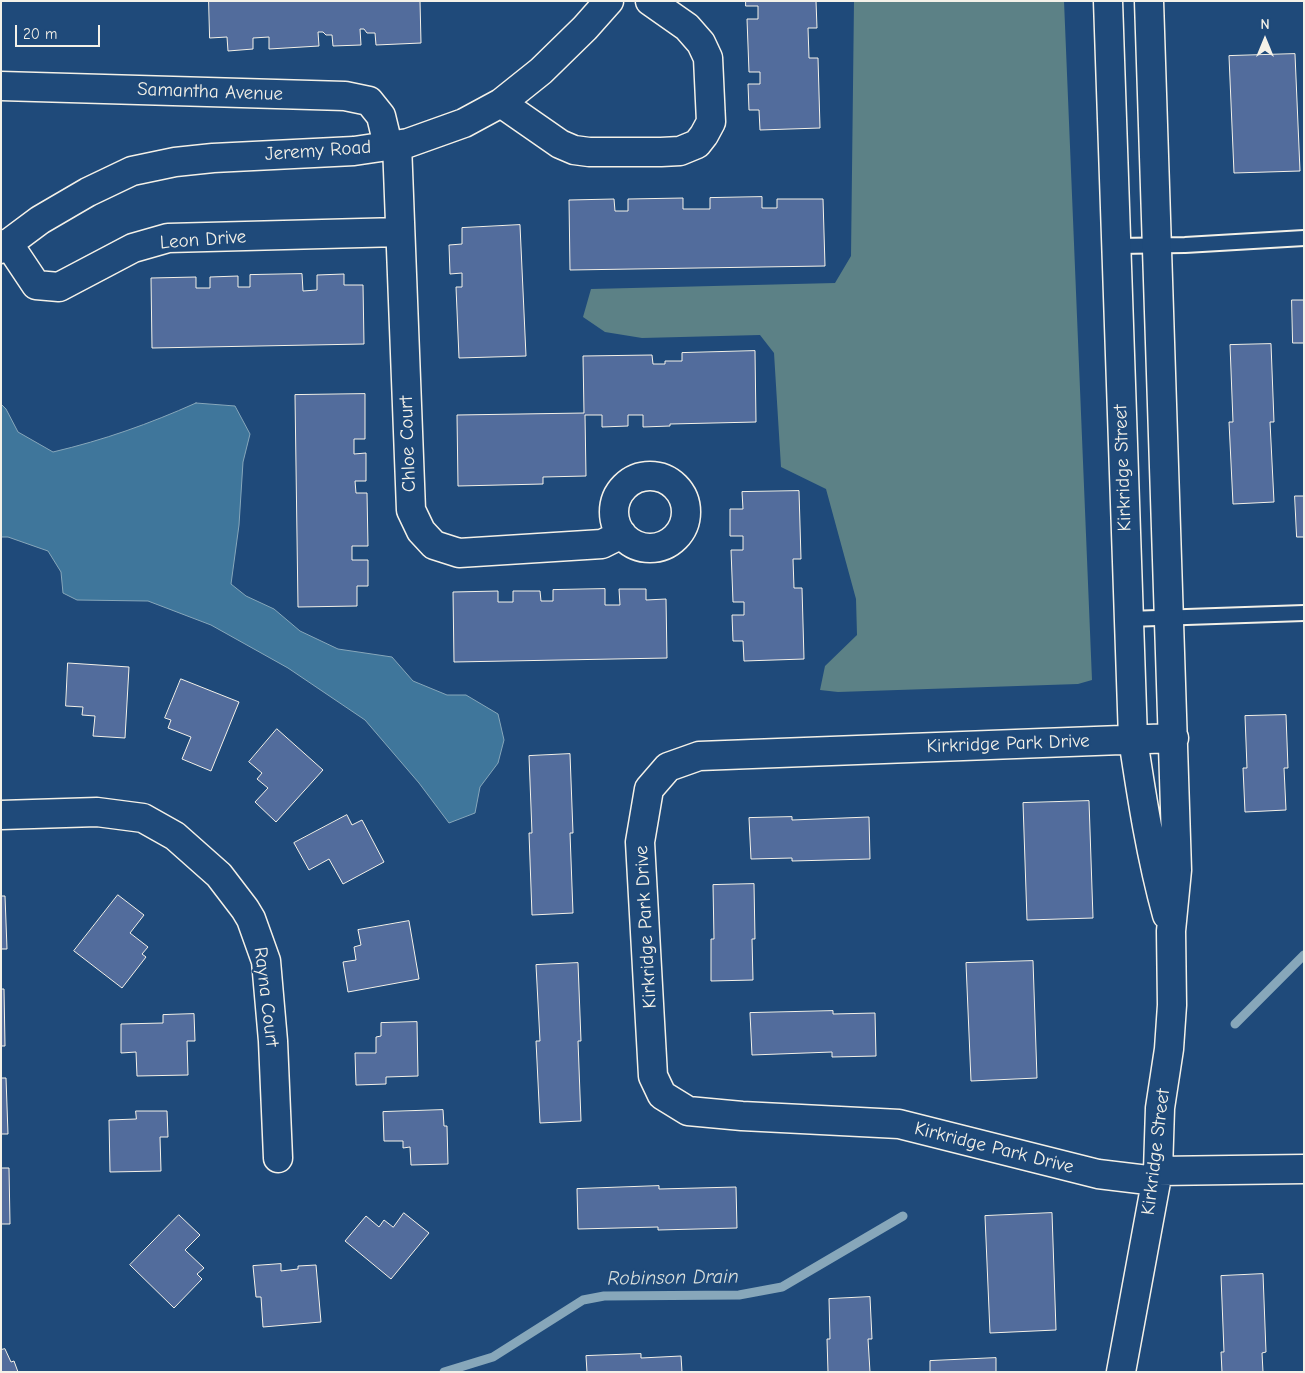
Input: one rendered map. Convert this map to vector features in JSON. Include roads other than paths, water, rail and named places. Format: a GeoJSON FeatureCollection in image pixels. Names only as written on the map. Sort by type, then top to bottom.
{"type":"FeatureCollection","features":[{"type":"Feature","properties":{"kind":"street","name":"Jeremy Road"},"geometry":{"type":"LineString","coordinates":[[4,246],[40,220],[88,192],[132,171],[175,162],[213,158],[354,151],[408,142],[464,123],[500,103],[541,71],[585,28],[609,1]]}},
{"type":"Feature","properties":{"kind":"street"},"geometry":{"type":"LineString","coordinates":[[500,103],[560,144],[582,151],[680,151],[697,144],[711,122],[708,58],[701,43],[687,27],[650,1]]}},
{"type":"Feature","properties":{"kind":"street","name":"Kirkridge Street"},"geometry":{"type":"LineString","coordinates":[[1108,1],[1133,739],[1154,870],[1171,931]]}},
{"type":"Feature","properties":{"kind":"street","name":"Kirkridge Street"},"geometry":{"type":"LineString","coordinates":[[1121,1372],[1157,1176],[1160,1108],[1170,1048],[1172,1005],[1171,931],[1177,870],[1149,1]]}},
{"type":"Feature","properties":{"kind":"street","name":"Samantha Avenue"},"geometry":{"type":"LineString","coordinates":[[1,86],[345,96],[369,101],[381,116],[392,145]]}},
{"type":"Feature","properties":{"kind":"street","name":"Chloe Court"},"geometry":{"type":"LineString","coordinates":[[392,145],[400,232],[411,510],[421,531],[434,545],[459,553],[602,544],[622,534]]}},
{"type":"Feature","properties":{"kind":"street","name":"Leon Drive"},"geometry":{"type":"LineString","coordinates":[[4,246],[36,285],[59,287],[133,248],[168,238],[400,232]]}},
{"type":"Feature","properties":{"kind":"street","name":"Kirkridge Park Drive"},"geometry":{"type":"LineString","coordinates":[[1174,738],[699,756],[668,767],[649,788],[640,842],[653,1076],[662,1095],[688,1110],[742,1116],[899,1124],[1098,1174],[1157,1176],[1304,1168]]}},
{"type":"Feature","properties":{"kind":"street","name":"Rayna Court"},"geometry":{"type":"LineString","coordinates":[[1,815],[97,812],[143,818],[175,836],[219,875],[246,909],[266,961],[273,1041],[278,1158]]}},
{"type":"Feature","properties":{"kind":"lane"},"geometry":{"type":"LineString","coordinates":[[1117,246],[1304,238]]}},
{"type":"Feature","properties":{"kind":"lane"},"geometry":{"type":"LineString","coordinates":[[1128,618],[1304,613]]}},
{"type":"Feature","properties":{"kind":"water"},"geometry":{"type":"Polygon","coordinates":[[[196,403],[235,406],[250,434],[243,462],[239,525],[231,584],[246,596],[274,609],[300,631],[338,649],[392,657],[413,681],[447,695],[466,695],[498,714],[504,740],[498,763],[480,787],[475,813],[449,823],[419,783],[365,720],[288,668],[211,625],[148,601],[77,600],[63,593],[61,572],[48,551],[8,537],[1,537],[1,404],[6,409],[18,432],[53,452],[126,431],[196,403]]]}},
{"type":"Feature","properties":{"kind":"waterway","name":"Robinson Drain"},"geometry":{"type":"LineString","coordinates":[[1235,1024],[1304,955]]}},
{"type":"Feature","properties":{"kind":"waterway","name":"Robinson Drain"},"geometry":{"type":"LineString","coordinates":[[444,1372],[493,1357],[583,1300],[604,1296],[739,1295],[782,1287],[903,1216]]}}]}
